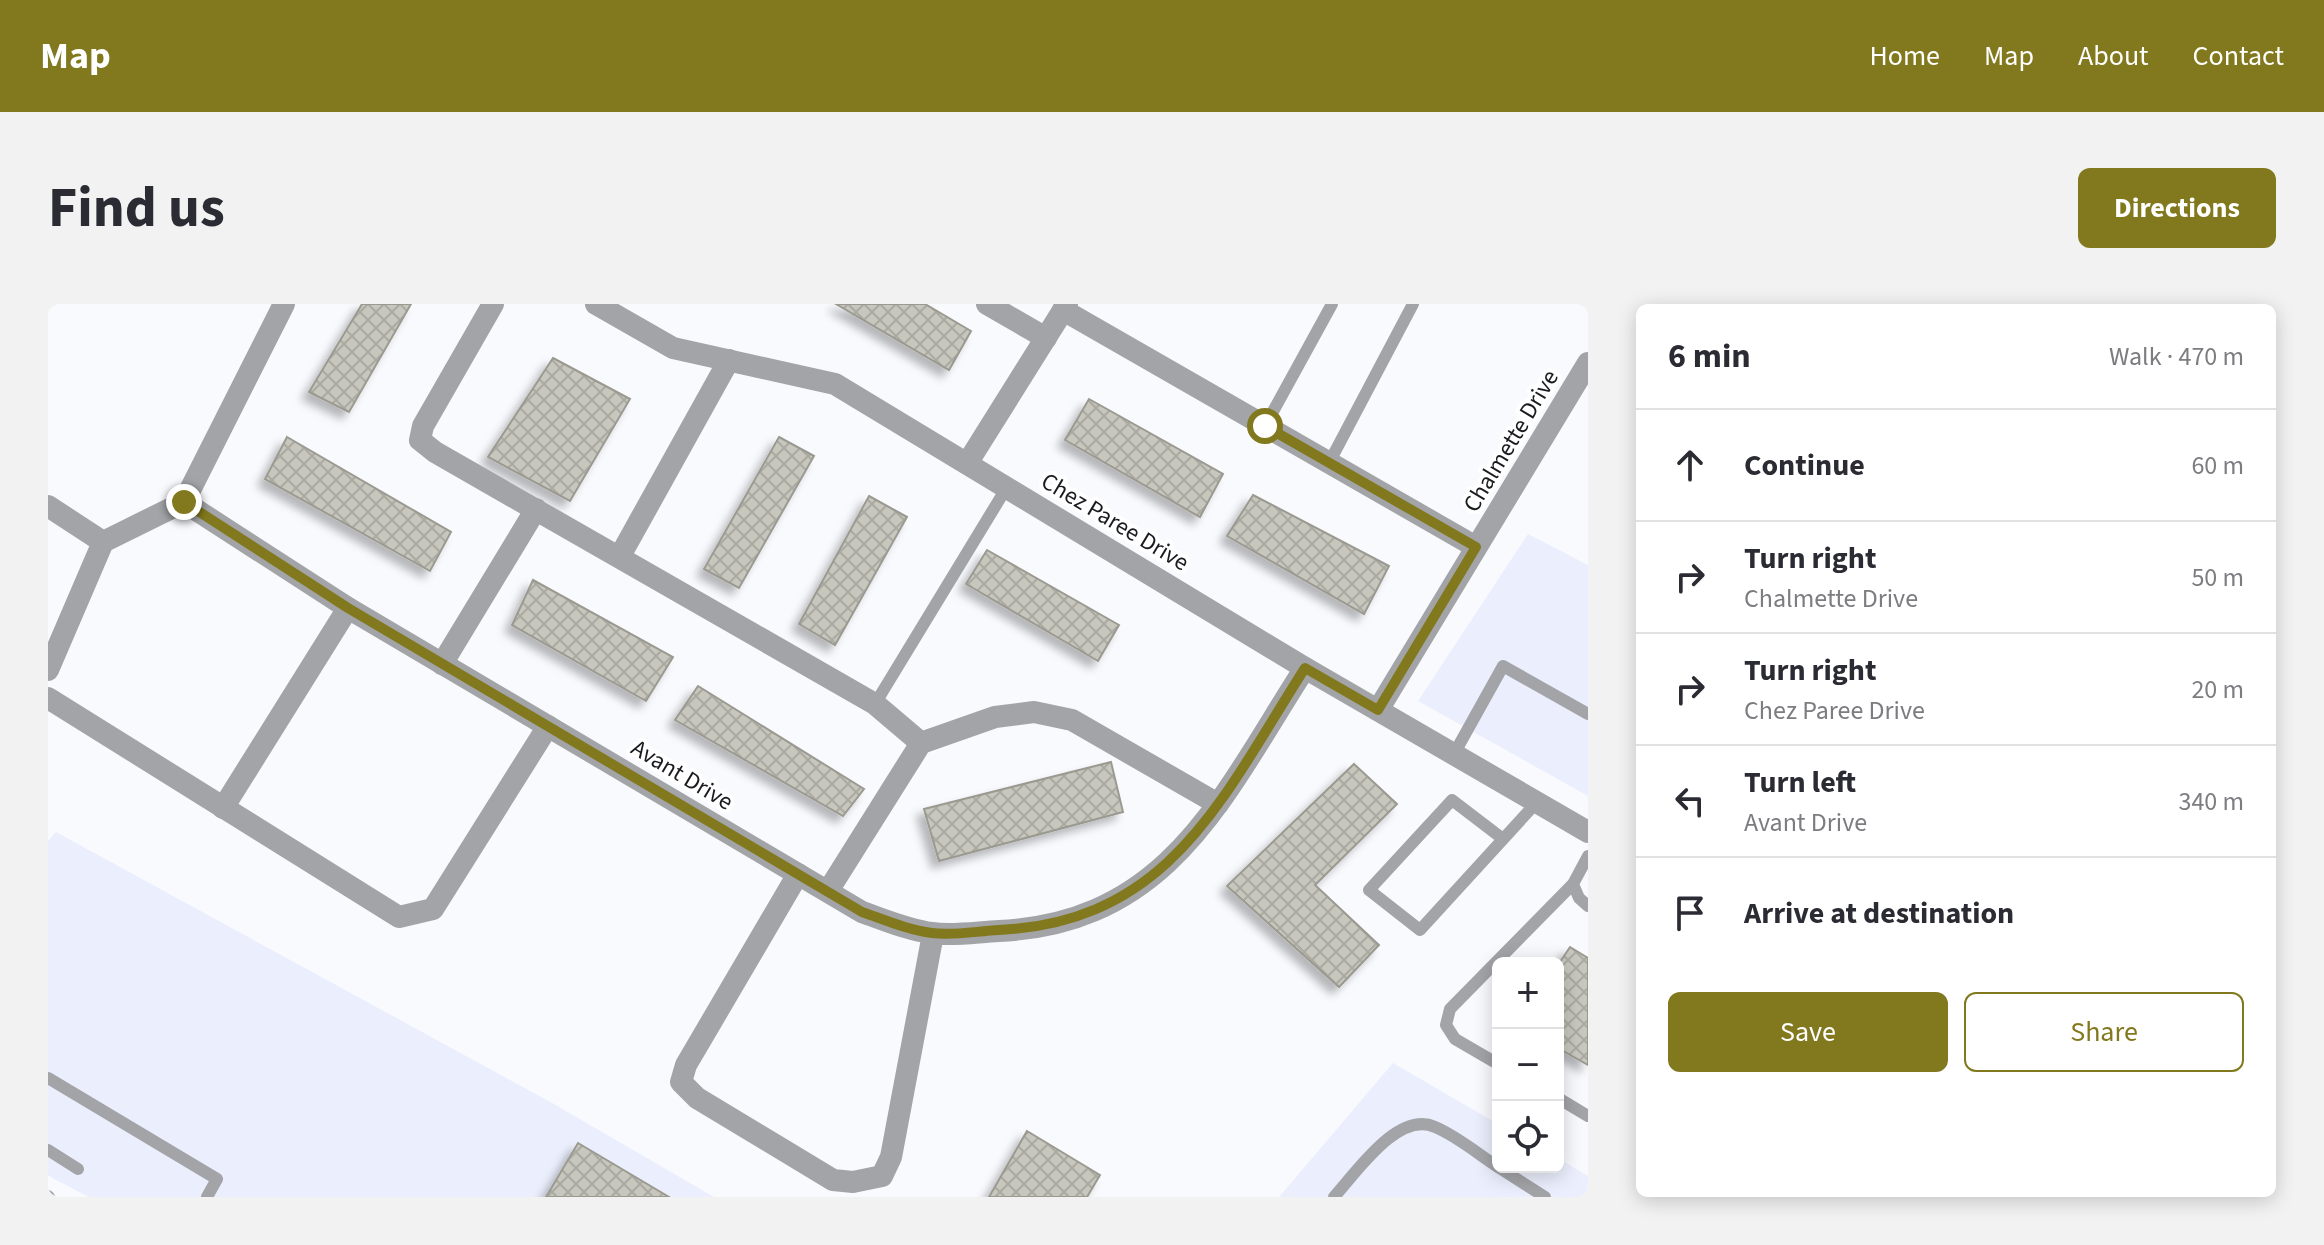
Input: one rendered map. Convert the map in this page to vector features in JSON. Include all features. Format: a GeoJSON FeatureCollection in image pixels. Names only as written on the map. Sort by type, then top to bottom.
{"type":"FeatureCollection","features":[{"type":"Feature","properties":{"kind":"street"},"geometry":{"type":"LineString","coordinates":[[48,670],[103,542],[184,502],[284,304]]}},
{"type":"Feature","properties":{"kind":"street"},"geometry":{"type":"LineString","coordinates":[[493,304],[423,426],[420,440],[435,452],[875,704],[921,743]]}},
{"type":"Feature","properties":{"kind":"street","name":"Chez Paree Drive"},"geometry":{"type":"LineString","coordinates":[[596,304],[673,348],[835,384],[1305,668],[1588,832]]}},
{"type":"Feature","properties":{"kind":"street"},"geometry":{"type":"LineString","coordinates":[[987,304],[1046,338]]}},
{"type":"Feature","properties":{"kind":"street"},"geometry":{"type":"LineString","coordinates":[[968,462],[1065,307],[1476,547]]}},
{"type":"Feature","properties":{"kind":"street"},"geometry":{"type":"LineString","coordinates":[[620,556],[729,360]]}},
{"type":"Feature","properties":{"kind":"street","name":"Chalmette Drive"},"geometry":{"type":"LineString","coordinates":[[1378,710],[1585,375]]}},
{"type":"Feature","properties":{"kind":"street","name":"Avant Drive"},"geometry":{"type":"LineString","coordinates":[[184,502],[348,608],[862,912],[933,934],[1021,929],[1063,922],[1102,908],[1143,886],[1178,855],[1218,804],[1305,668]]}},
{"type":"Feature","properties":{"kind":"street"},"geometry":{"type":"LineString","coordinates":[[48,506],[103,542]]}},
{"type":"Feature","properties":{"kind":"street"},"geometry":{"type":"LineString","coordinates":[[442,664],[536,509]]}},
{"type":"Feature","properties":{"kind":"street"},"geometry":{"type":"LineString","coordinates":[[223,808],[348,608]]}},
{"type":"Feature","properties":{"kind":"street"},"geometry":{"type":"LineString","coordinates":[[48,698],[399,917],[433,909],[548,726]]}},
{"type":"Feature","properties":{"kind":"street"},"geometry":{"type":"LineString","coordinates":[[828,891],[921,743],[995,717],[1034,712],[1072,720],[1218,804]]}},
{"type":"Feature","properties":{"kind":"street"},"geometry":{"type":"LineString","coordinates":[[798,874],[686,1065],[681,1082],[697,1098],[833,1180],[853,1182],[882,1176],[891,1157],[933,934]]}},
{"type":"Feature","properties":{"kind":"lane"},"geometry":{"type":"LineString","coordinates":[[1265,426],[1332,304]]}},
{"type":"Feature","properties":{"kind":"lane"},"geometry":{"type":"LineString","coordinates":[[1329,463],[1413,304]]}},
{"type":"Feature","properties":{"kind":"lane"},"geometry":{"type":"LineString","coordinates":[[875,704],[1007,487]]}},
{"type":"Feature","properties":{"kind":"lane"},"geometry":{"type":"LineString","coordinates":[[1454,754],[1503,666],[1588,714]]}},
{"type":"Feature","properties":{"kind":"lane"},"geometry":{"type":"LineString","coordinates":[[1503,839],[1452,800],[1369,890],[1420,930],[1537,802]]}},
{"type":"Feature","properties":{"kind":"lane"},"geometry":{"type":"LineString","coordinates":[[1492,1061],[1455,1039],[1446,1025],[1450,1009],[1573,884],[1588,856]]}},
{"type":"Feature","properties":{"kind":"lane"},"geometry":{"type":"LineString","coordinates":[[1573,884],[1579,898],[1588,906]]}},
{"type":"Feature","properties":{"kind":"lane"},"geometry":{"type":"LineString","coordinates":[[48,1078],[217,1179],[207,1197]]}},
{"type":"Feature","properties":{"kind":"lane"},"geometry":{"type":"LineString","coordinates":[[1563,1101],[1588,1116]]}},
{"type":"Feature","properties":{"kind":"lane"},"geometry":{"type":"LineString","coordinates":[[1334,1197],[1385,1142],[1402,1128],[1416,1123],[1434,1126],[1492,1163]]}},
{"type":"Feature","properties":{"kind":"lane"},"geometry":{"type":"LineString","coordinates":[[48,1150],[78,1169]]}},
{"type":"Feature","properties":{"kind":"lane"},"geometry":{"type":"LineString","coordinates":[[1507,1173],[1545,1197]]}},
{"type":"Feature","properties":{"kind":"shaded area"},"geometry":{"type":"Polygon","coordinates":[[[1528,534],[1588,565],[1588,796],[1418,701],[1528,534]]]}},
{"type":"Feature","properties":{"kind":"shaded area"},"geometry":{"type":"Polygon","coordinates":[[[56,832],[554,1104],[714,1197],[89,1197],[54,1179],[48,1175],[48,841],[56,832]]]}},
{"type":"Feature","properties":{"kind":"shaded area"},"geometry":{"type":"Polygon","coordinates":[[[1393,1063],[1492,1121],[1492,1173],[1564,1173],[1564,1162],[1588,1176],[1588,1197],[1279,1197],[1393,1063]]]}},
{"type":"Feature","properties":{"kind":"building"},"geometry":{"type":"Polygon","coordinates":[[[362,304],[411,304],[349,412],[309,392],[362,304]]]}},
{"type":"Feature","properties":{"kind":"building"},"geometry":{"type":"Polygon","coordinates":[[[836,304],[925,304],[971,331],[949,370],[836,304]]]}},
{"type":"Feature","properties":{"kind":"building"},"geometry":{"type":"Polygon","coordinates":[[[553,358],[630,399],[570,501],[488,457],[553,358]]]}},
{"type":"Feature","properties":{"kind":"building"},"geometry":{"type":"Polygon","coordinates":[[[1089,399],[1223,474],[1200,517],[1065,440],[1089,399]]]}},
{"type":"Feature","properties":{"kind":"building"},"geometry":{"type":"Polygon","coordinates":[[[287,437],[451,532],[430,571],[265,479],[287,437]]]}},
{"type":"Feature","properties":{"kind":"building"},"geometry":{"type":"Polygon","coordinates":[[[779,437],[814,456],[739,588],[704,569],[779,437]]]}},
{"type":"Feature","properties":{"kind":"building"},"geometry":{"type":"Polygon","coordinates":[[[1253,495],[1389,566],[1364,614],[1227,536],[1253,495]]]}},
{"type":"Feature","properties":{"kind":"building"},"geometry":{"type":"Polygon","coordinates":[[[869,496],[907,517],[835,645],[799,624],[869,496]]]}},
{"type":"Feature","properties":{"kind":"building"},"geometry":{"type":"Polygon","coordinates":[[[987,550],[1119,625],[1098,661],[966,584],[987,550]]]}},
{"type":"Feature","properties":{"kind":"building"},"geometry":{"type":"Polygon","coordinates":[[[533,580],[673,657],[646,701],[512,625],[533,580]]]}},
{"type":"Feature","properties":{"kind":"building"},"geometry":{"type":"Polygon","coordinates":[[[698,686],[864,789],[843,816],[675,720],[698,686]]]}},
{"type":"Feature","properties":{"kind":"building"},"geometry":{"type":"Polygon","coordinates":[[[1111,762],[1123,812],[939,861],[924,809],[1111,762]]]}},
{"type":"Feature","properties":{"kind":"building"},"geometry":{"type":"Polygon","coordinates":[[[1354,764],[1397,804],[1315,885],[1379,945],[1339,987],[1227,886],[1354,764]]]}},
{"type":"Feature","properties":{"kind":"building"},"geometry":{"type":"Polygon","coordinates":[[[1570,947],[1588,958],[1588,1065],[1564,1051],[1563,957],[1570,947]]]}},
{"type":"Feature","properties":{"kind":"building"},"geometry":{"type":"Polygon","coordinates":[[[1027,1131],[1100,1175],[1087,1197],[989,1197],[1027,1131]]]}},
{"type":"Feature","properties":{"kind":"building"},"geometry":{"type":"Polygon","coordinates":[[[578,1143],[669,1197],[546,1197],[578,1143]]]}},
{"type":"Feature","properties":{"kind":"route"},"geometry":{"type":"LineString","coordinates":[[184,502],[348,608],[862,912],[933,934],[1021,929],[1063,922],[1102,908],[1143,886],[1178,855],[1208,819],[1305,668],[1378,710],[1476,547],[1265,426]]}}]}
